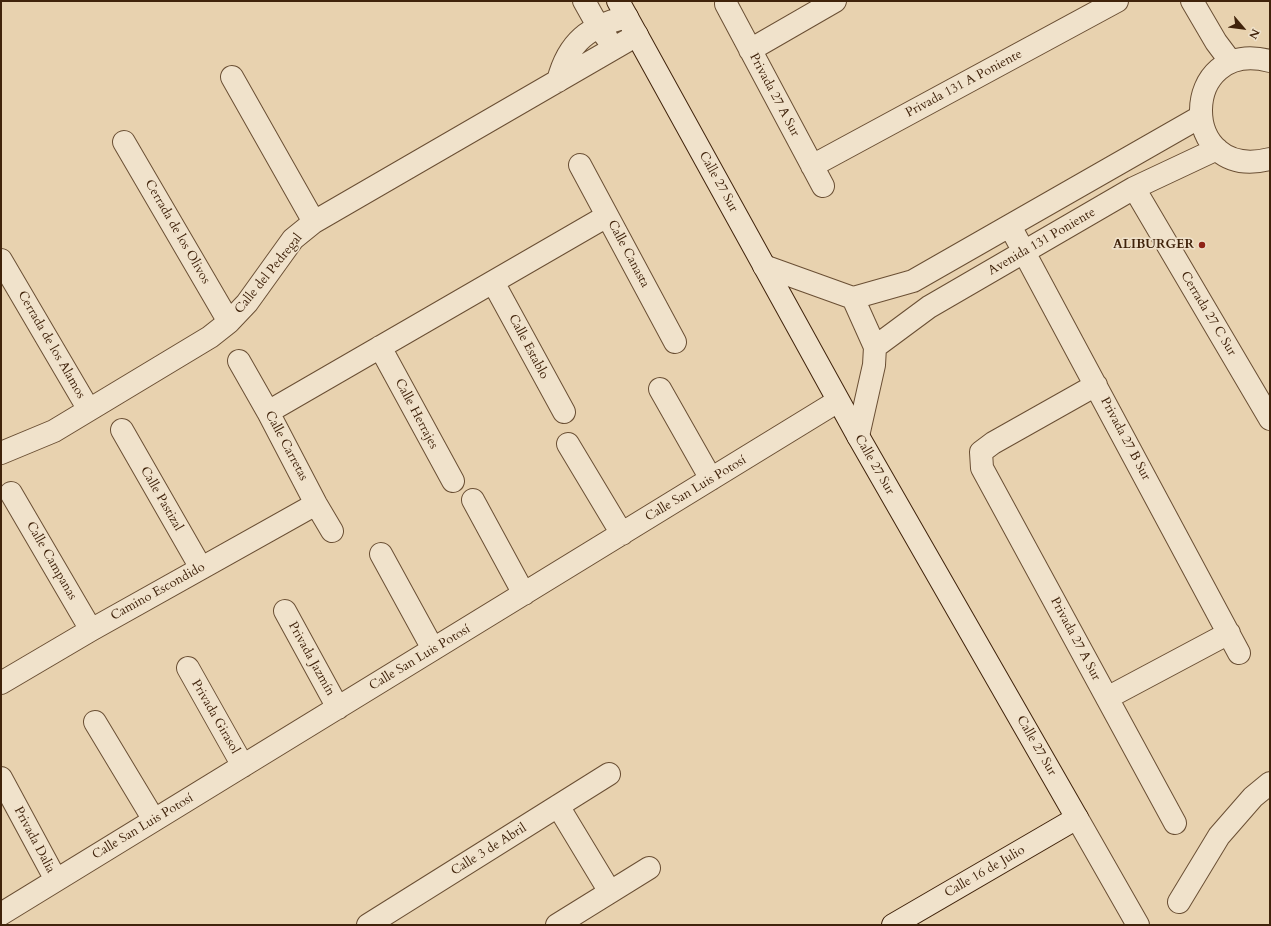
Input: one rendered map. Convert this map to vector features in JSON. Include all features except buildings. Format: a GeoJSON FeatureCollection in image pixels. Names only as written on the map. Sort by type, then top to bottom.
{"type":"FeatureCollection","features":[{"type":"Feature","properties":{"kind":"street"},"geometry":{"type":"LineString","coordinates":[[584,1],[598,26],[616,47]]}},
{"type":"Feature","properties":{"kind":"street"},"geometry":{"type":"LineString","coordinates":[[750,50],[835,1]]}},
{"type":"Feature","properties":{"kind":"street","name":"Privada 131 A Poniente"},"geometry":{"type":"LineString","coordinates":[[812,166],[1117,1]]}},
{"type":"Feature","properties":{"kind":"street"},"geometry":{"type":"LineString","coordinates":[[1192,1],[1216,42],[1231,62]]}},
{"type":"Feature","properties":{"kind":"street","name":"Privada 27 A Sur"},"geometry":{"type":"LineString","coordinates":[[726,4],[823,186]]}},
{"type":"Feature","properties":{"kind":"street"},"geometry":{"type":"LineString","coordinates":[[558,81],[566,57],[581,37],[598,26],[612,20],[627,18]]}},
{"type":"Feature","properties":{"kind":"street","name":"Calle del Pedregal"},"geometry":{"type":"LineString","coordinates":[[1,454],[54,431],[210,337],[229,322],[247,303],[293,239],[314,222],[616,47],[627,18]]}},
{"type":"Feature","properties":{"kind":"street","name":"Calle 27 Sur"},"geometry":{"type":"LineString","coordinates":[[627,18],[838,402],[1138,925]]}},
{"type":"Feature","properties":{"kind":"street"},"geometry":{"type":"LineString","coordinates":[[1270,61],[1251,58],[1241,59],[1231,62],[1221,68],[1206,85],[1200,106],[1200,117],[1206,134],[1217,149],[1236,160],[1259,162],[1270,159]]}},
{"type":"Feature","properties":{"kind":"street"},"geometry":{"type":"LineString","coordinates":[[232,76],[314,222]]}},
{"type":"Feature","properties":{"kind":"street"},"geometry":{"type":"LineString","coordinates":[[764,266],[853,298],[913,281],[1200,117]]}},
{"type":"Feature","properties":{"kind":"street","name":"Cerrada de los Olivos"},"geometry":{"type":"LineString","coordinates":[[124,142],[229,322]]}},
{"type":"Feature","properties":{"kind":"street","name":"Avenida 131 Poniente"},"geometry":{"type":"LineString","coordinates":[[875,347],[929,307],[1134,188],[1217,149]]}},
{"type":"Feature","properties":{"kind":"street","name":"Calle Canasta"},"geometry":{"type":"LineString","coordinates":[[580,165],[675,342]]}},
{"type":"Feature","properties":{"kind":"street","name":"Cerrada 27 C Sur"},"geometry":{"type":"LineString","coordinates":[[1134,188],[1270,419]]}},
{"type":"Feature","properties":{"kind":"street"},"geometry":{"type":"LineString","coordinates":[[268,412],[607,216]]}},
{"type":"Feature","properties":{"kind":"street","name":"Privada 27 B Sur"},"geometry":{"type":"LineString","coordinates":[[1010,226],[1239,653]]}},
{"type":"Feature","properties":{"kind":"street","name":"Cerrada de los Alamos"},"geometry":{"type":"LineString","coordinates":[[1,260],[89,410]]}},
{"type":"Feature","properties":{"kind":"street","name":"Calle Establo"},"geometry":{"type":"LineString","coordinates":[[493,282],[564,412]]}},
{"type":"Feature","properties":{"kind":"street"},"geometry":{"type":"LineString","coordinates":[[853,298],[875,347],[874,365],[858,436]]}},
{"type":"Feature","properties":{"kind":"street","name":"Calle Herrajes"},"geometry":{"type":"LineString","coordinates":[[380,347],[453,481]]}},
{"type":"Feature","properties":{"kind":"street","name":"Calle Carretas"},"geometry":{"type":"LineString","coordinates":[[239,362],[268,412],[316,504],[332,531]]}},
{"type":"Feature","properties":{"kind":"street","name":"Privada 27 A Sur"},"geometry":{"type":"LineString","coordinates":[[1096,385],[993,443],[981,452],[982,468],[1175,823]]}},
{"type":"Feature","properties":{"kind":"street"},"geometry":{"type":"LineString","coordinates":[[660,389],[711,479]]}},
{"type":"Feature","properties":{"kind":"street","name":"Calle San Luis Potosí"},"geometry":{"type":"LineString","coordinates":[[1,914],[838,402]]}},
{"type":"Feature","properties":{"kind":"street","name":"Calle Pastizal"},"geometry":{"type":"LineString","coordinates":[[122,430],[201,568]]}},
{"type":"Feature","properties":{"kind":"street"},"geometry":{"type":"LineString","coordinates":[[568,444],[622,534]]}},
{"type":"Feature","properties":{"kind":"street","name":"Calle Campanas"},"geometry":{"type":"LineString","coordinates":[[11,493],[92,630]]}},
{"type":"Feature","properties":{"kind":"street"},"geometry":{"type":"LineString","coordinates":[[473,500],[524,594]]}},
{"type":"Feature","properties":{"kind":"street","name":"Camino Escondido"},"geometry":{"type":"LineString","coordinates":[[1,683],[316,504]]}},
{"type":"Feature","properties":{"kind":"street"},"geometry":{"type":"LineString","coordinates":[[381,554],[433,649]]}},
{"type":"Feature","properties":{"kind":"street","name":"Privada Jazmín"},"geometry":{"type":"LineString","coordinates":[[285,611],[338,708]]}},
{"type":"Feature","properties":{"kind":"street"},"geometry":{"type":"LineString","coordinates":[[1107,698],[1229,633]]}},
{"type":"Feature","properties":{"kind":"street","name":"Privada Girasol"},"geometry":{"type":"LineString","coordinates":[[188,668],[243,766]]}},
{"type":"Feature","properties":{"kind":"street"},"geometry":{"type":"LineString","coordinates":[[95,722],[154,820]]}},
{"type":"Feature","properties":{"kind":"street","name":"Calle 3 de Abril"},"geometry":{"type":"LineString","coordinates":[[368,925],[609,774]]}},
{"type":"Feature","properties":{"kind":"street","name":"Privada Dalia"},"geometry":{"type":"LineString","coordinates":[[1,778],[56,880]]}},
{"type":"Feature","properties":{"kind":"street"},"geometry":{"type":"LineString","coordinates":[[1180,902],[1219,836],[1253,797],[1270,783]]}},
{"type":"Feature","properties":{"kind":"street"},"geometry":{"type":"LineString","coordinates":[[558,806],[610,892]]}},
{"type":"Feature","properties":{"kind":"street","name":"Calle 16 de Julio"},"geometry":{"type":"LineString","coordinates":[[893,925],[1077,818]]}},
{"type":"Feature","properties":{"kind":"street"},"geometry":{"type":"LineString","coordinates":[[557,925],[649,868]]}},
{"type":"Feature","properties":{"kind":"place","name":"ALIBURGER"},"geometry":{"type":"Point","coordinates":[1202,245]}}]}
